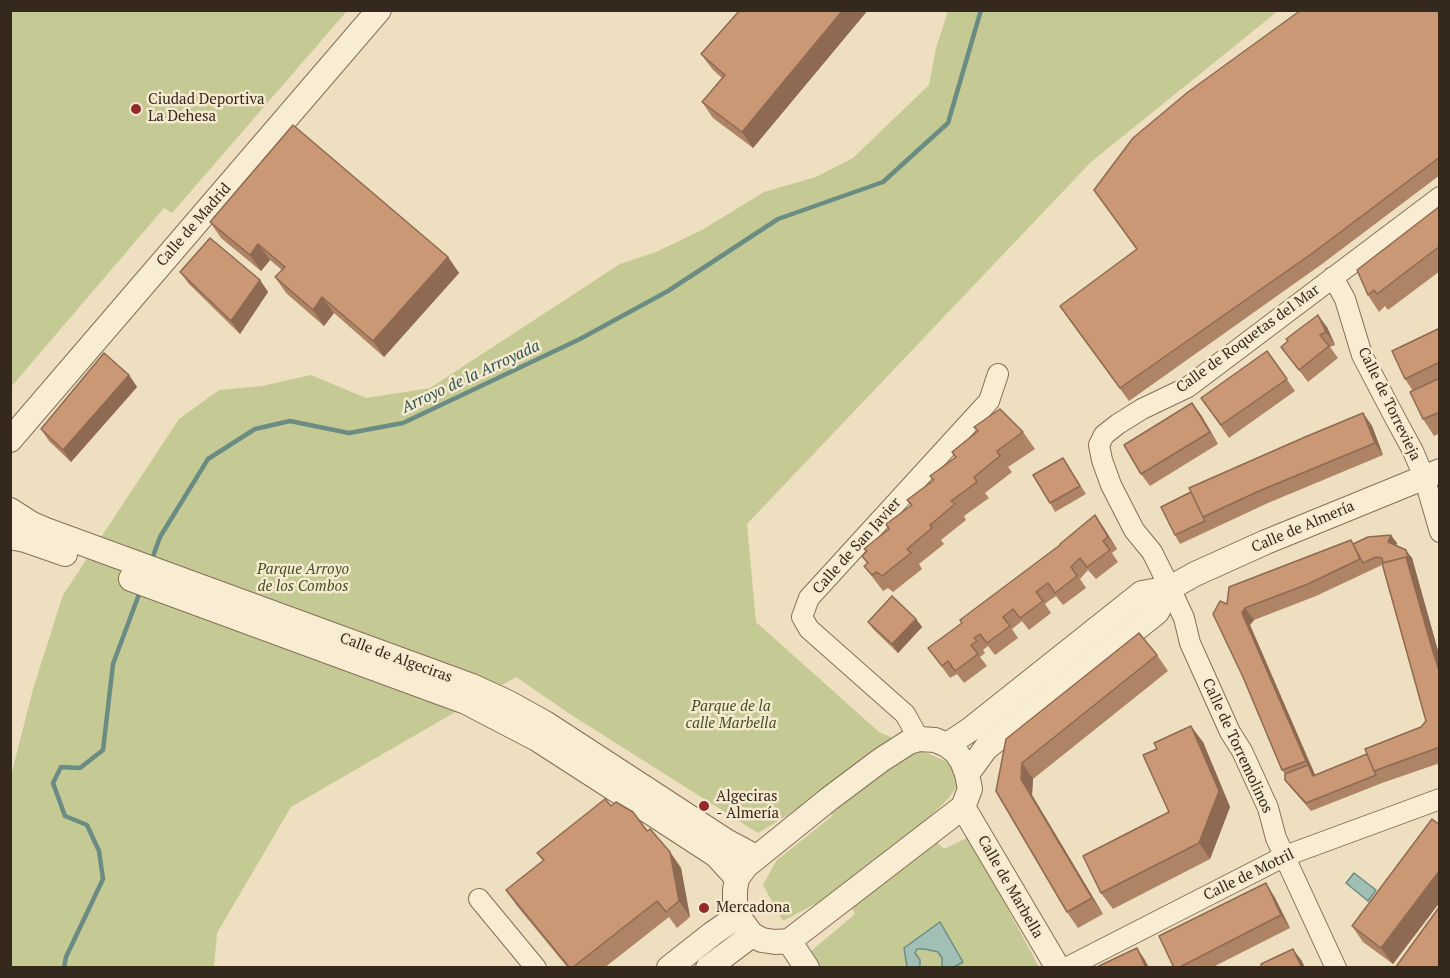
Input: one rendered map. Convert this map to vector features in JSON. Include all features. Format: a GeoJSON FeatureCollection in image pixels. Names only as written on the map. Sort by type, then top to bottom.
{"type":"FeatureCollection","features":[{"type":"Feature","properties":{"kind":"street","name":"Calle de Madrid"},"geometry":{"type":"LineString","coordinates":[[10,440],[378,10]]}},
{"type":"Feature","properties":{"kind":"street","name":"Calle de Roquetas del Mar"},"geometry":{"type":"LineString","coordinates":[[1170,588],[1152,552],[1134,530],[1112,485],[1099,445],[1104,435],[1142,409],[1188,387],[1440,198]]}},
{"type":"Feature","properties":{"kind":"street","name":"Calle de Torrevieja"},"geometry":{"type":"LineString","coordinates":[[1333,278],[1345,299],[1362,355],[1413,451],[1432,474],[1440,532]]}},
{"type":"Feature","properties":{"kind":"street","name":"Calle de San Javier"},"geometry":{"type":"LineString","coordinates":[[919,739],[904,714],[809,629],[802,617],[809,598],[988,401],[998,374]]}},
{"type":"Feature","properties":{"kind":"street","name":"Calle de Almería"},"geometry":{"type":"LineString","coordinates":[[947,745],[971,729],[1142,593],[1170,588],[1195,574],[1266,542],[1432,474]]}},
{"type":"Feature","properties":{"kind":"street","name":"Calle de Algeciras"},"geometry":{"type":"LineString","coordinates":[[10,510],[32,524],[43,537]]}},
{"type":"Feature","properties":{"kind":"street","name":"Calle de Algeciras"},"geometry":{"type":"LineString","coordinates":[[10,537],[25,540],[43,537],[472,686],[507,712],[537,739],[716,855],[737,878]]}},
{"type":"Feature","properties":{"kind":"street"},"geometry":{"type":"LineString","coordinates":[[967,774],[986,748],[1157,612],[1170,588]]}},
{"type":"Feature","properties":{"kind":"street","name":"Calle de Torremolinos"},"geometry":{"type":"LineString","coordinates":[[1170,588],[1184,618],[1190,643],[1230,732],[1242,751],[1268,808],[1276,838],[1336,968]]}},
{"type":"Feature","properties":{"kind":"street","name":"Calle de Algeciras"},"geometry":{"type":"LineString","coordinates":[[507,712],[545,723],[726,841],[756,858]]}},
{"type":"Feature","properties":{"kind":"street"},"geometry":{"type":"LineString","coordinates":[[919,739],[935,740],[947,745],[956,752],[967,774],[970,789],[963,807],[789,941],[762,940],[752,935],[738,916],[735,904],[737,878],[746,866],[829,799],[909,742],[919,739]]}},
{"type":"Feature","properties":{"kind":"street","name":"Calle de Motril"},"geometry":{"type":"LineString","coordinates":[[1066,968],[1285,856],[1440,799]]}},
{"type":"Feature","properties":{"kind":"street","name":"Calle de Marbella"},"geometry":{"type":"LineString","coordinates":[[963,807],[1058,968]]}},
{"type":"Feature","properties":{"kind":"street"},"geometry":{"type":"LineString","coordinates":[[479,899],[536,968]]}},
{"type":"Feature","properties":{"kind":"street"},"geometry":{"type":"LineString","coordinates":[[669,968],[738,916]]}},
{"type":"Feature","properties":{"kind":"street"},"geometry":{"type":"LineString","coordinates":[[708,968],[752,935]]}},
{"type":"Feature","properties":{"kind":"street"},"geometry":{"type":"LineString","coordinates":[[789,941],[807,968]]}},
{"type":"Feature","properties":{"kind":"green space","name":"Ciudad Deportiva La Dehesa"},"geometry":{"type":"Polygon","coordinates":[[[11,10],[347,11],[172,213],[164,208],[11,387],[11,10]]]}},
{"type":"Feature","properties":{"kind":"green space","name":"Parque Arroyo de los Combos"},"geometry":{"type":"Polygon","coordinates":[[[948,11],[1278,11],[1091,162],[747,524],[756,622],[879,732],[950,763],[959,784],[948,799],[920,826],[944,849],[969,837],[1039,967],[820,967],[810,952],[855,914],[843,889],[783,921],[763,885],[776,861],[832,816],[821,795],[758,833],[573,716],[516,677],[291,807],[217,933],[214,967],[11,968],[11,776],[33,689],[63,595],[179,419],[219,390],[262,386],[311,375],[366,398],[430,388],[620,264],[656,252],[702,230],[764,192],[816,177],[853,158],[929,85],[936,48],[948,11]]]}},
{"type":"Feature","properties":{"kind":"water"},"geometry":{"type":"Polygon","coordinates":[[[1354,873],[1376,890],[1368,901],[1346,883],[1354,873]]]}},
{"type":"Feature","properties":{"kind":"water"},"geometry":{"type":"Polygon","coordinates":[[[940,922],[963,962],[954,967],[942,967],[942,958],[938,952],[917,949],[915,953],[920,960],[919,967],[907,967],[904,948],[940,922]]]}},
{"type":"Feature","properties":{"kind":"building"},"geometry":{"type":"Polygon","coordinates":[[[740,10],[843,10],[742,132],[702,102],[725,75],[701,54],[740,10]]]}},
{"type":"Feature","properties":{"kind":"building"},"geometry":{"type":"Polygon","coordinates":[[[1301,10],[1440,10],[1440,157],[1314,252],[1120,388],[1060,306],[1137,249],[1094,190],[1133,138],[1188,92],[1301,10]]]}},
{"type":"Feature","properties":{"kind":"building"},"geometry":{"type":"Polygon","coordinates":[[[293,125],[448,257],[373,341],[322,297],[313,310],[275,277],[285,267],[258,244],[250,255],[210,222],[293,125]]]}},
{"type":"Feature","properties":{"kind":"building"},"geometry":{"type":"Polygon","coordinates":[[[1440,206],[1440,246],[1377,294],[1374,290],[1368,295],[1357,270],[1440,206]]]}},
{"type":"Feature","properties":{"kind":"building"},"geometry":{"type":"Polygon","coordinates":[[[210,238],[260,280],[231,321],[180,272],[210,238]]]}},
{"type":"Feature","properties":{"kind":"building"},"geometry":{"type":"Polygon","coordinates":[[[1318,315],[1326,332],[1320,335],[1329,346],[1299,370],[1281,347],[1288,341],[1286,339],[1318,315]]]}},
{"type":"Feature","properties":{"kind":"building"},"geometry":{"type":"Polygon","coordinates":[[[1440,328],[1440,362],[1405,379],[1392,351],[1440,328]]]}},
{"type":"Feature","properties":{"kind":"building"},"geometry":{"type":"Polygon","coordinates":[[[1267,351],[1287,379],[1221,425],[1201,398],[1267,351]]]}},
{"type":"Feature","properties":{"kind":"building"},"geometry":{"type":"Polygon","coordinates":[[[104,353],[129,375],[63,450],[41,429],[104,353]]]}},
{"type":"Feature","properties":{"kind":"building"},"geometry":{"type":"Polygon","coordinates":[[[1440,378],[1440,412],[1423,419],[1410,392],[1440,378]]]}},
{"type":"Feature","properties":{"kind":"building"},"geometry":{"type":"Polygon","coordinates":[[[1192,403],[1210,432],[1141,474],[1124,445],[1192,403]]]}},
{"type":"Feature","properties":{"kind":"building"},"geometry":{"type":"Polygon","coordinates":[[[1000,409],[1023,432],[997,451],[1000,456],[974,477],[977,482],[951,501],[955,504],[907,549],[911,553],[882,576],[877,572],[872,575],[864,566],[868,563],[862,556],[867,551],[864,549],[889,529],[886,524],[912,505],[907,500],[934,480],[930,476],[956,457],[952,452],[978,431],[974,427],[1000,409]]]}},
{"type":"Feature","properties":{"kind":"building"},"geometry":{"type":"Polygon","coordinates":[[[1363,413],[1375,443],[1203,517],[1189,488],[1363,413]]]}},
{"type":"Feature","properties":{"kind":"building"},"geometry":{"type":"Polygon","coordinates":[[[1063,458],[1080,486],[1050,503],[1033,475],[1063,458]]]}},
{"type":"Feature","properties":{"kind":"building"},"geometry":{"type":"Polygon","coordinates":[[[1191,492],[1205,521],[1175,535],[1161,507],[1191,492]]]}},
{"type":"Feature","properties":{"kind":"building"},"geometry":{"type":"Polygon","coordinates":[[[1095,515],[1108,537],[1103,541],[1110,550],[1087,567],[1080,558],[1071,567],[1077,576],[1055,593],[1048,583],[1041,588],[1036,592],[1043,601],[1020,618],[1013,609],[1003,617],[1010,626],[987,643],[980,634],[974,638],[977,641],[971,645],[978,654],[955,671],[948,661],[942,666],[928,648],[962,623],[960,620],[1060,545],[1095,515]]]}},
{"type":"Feature","properties":{"kind":"building"},"geometry":{"type":"Polygon","coordinates":[[[1391,535],[1388,542],[1406,550],[1409,561],[1406,557],[1383,563],[1382,558],[1376,557],[1363,563],[1353,544],[1368,537],[1391,535]]]}},
{"type":"Feature","properties":{"kind":"building"},"geometry":{"type":"Polygon","coordinates":[[[1351,540],[1360,559],[1308,584],[1245,608],[1242,613],[1306,761],[1282,770],[1243,677],[1213,614],[1220,601],[1227,604],[1229,587],[1351,540]]]}},
{"type":"Feature","properties":{"kind":"building"},"geometry":{"type":"Polygon","coordinates":[[[1406,557],[1440,673],[1440,747],[1374,771],[1365,749],[1421,727],[1426,721],[1382,563],[1406,557]]]}},
{"type":"Feature","properties":{"kind":"building"},"geometry":{"type":"Polygon","coordinates":[[[892,596],[916,619],[892,644],[868,622],[892,596]]]}},
{"type":"Feature","properties":{"kind":"building"},"geometry":{"type":"Polygon","coordinates":[[[1139,633],[1157,655],[1022,763],[1021,779],[1092,898],[1067,912],[996,791],[1006,739],[1139,633]]]}},
{"type":"Feature","properties":{"kind":"building"},"geometry":{"type":"Polygon","coordinates":[[[1191,726],[1219,791],[1199,843],[1101,893],[1083,856],[1169,812],[1143,755],[1157,749],[1154,743],[1191,726]]]}},
{"type":"Feature","properties":{"kind":"building"},"geometry":{"type":"Polygon","coordinates":[[[1367,754],[1376,775],[1306,803],[1285,780],[1285,774],[1308,765],[1313,776],[1367,754]]]}},
{"type":"Feature","properties":{"kind":"building"},"geometry":{"type":"Polygon","coordinates":[[[605,799],[611,806],[616,802],[633,812],[647,831],[650,829],[670,852],[679,901],[666,912],[657,901],[570,968],[506,890],[544,860],[537,853],[605,799]]]}},
{"type":"Feature","properties":{"kind":"building"},"geometry":{"type":"Polygon","coordinates":[[[1432,819],[1440,825],[1440,870],[1381,948],[1352,926],[1432,819]]]}},
{"type":"Feature","properties":{"kind":"building"},"geometry":{"type":"Polygon","coordinates":[[[1266,883],[1281,915],[1174,968],[1159,936],[1266,883]]]}},
{"type":"Feature","properties":{"kind":"building"},"geometry":{"type":"Polygon","coordinates":[[[1440,906],[1440,968],[1395,968],[1440,906]]]}},
{"type":"Feature","properties":{"kind":"building"},"geometry":{"type":"Polygon","coordinates":[[[1137,948],[1146,968],[1100,968],[1099,966],[1137,948]]]}},
{"type":"Feature","properties":{"kind":"building"},"geometry":{"type":"Polygon","coordinates":[[[1293,949],[1302,968],[1262,968],[1261,964],[1293,949]]]}},
{"type":"Feature","properties":{"kind":"waterway","name":"Arroyo de la Arroyada"},"geometry":{"type":"LineString","coordinates":[[151,562],[160,537],[208,459],[255,429],[290,421],[349,433],[403,423],[580,339],[668,291],[778,219],[883,182],[948,123],[981,10]]}},
{"type":"Feature","properties":{"kind":"waterway","name":"Arroyo de la Arroyada"},"geometry":{"type":"LineString","coordinates":[[64,968],[66,957],[103,879],[99,851],[87,825],[65,816],[53,783],[61,767],[80,768],[103,750],[113,664],[141,589]]}},
{"type":"Feature","properties":{"kind":"place","name":"Ciudad Deportiva La Dehesa"},"geometry":{"type":"Point","coordinates":[136,109]}},
{"type":"Feature","properties":{"kind":"place","name":"Algeciras - Almería"},"geometry":{"type":"Point","coordinates":[704,806]}},
{"type":"Feature","properties":{"kind":"place","name":"Mercadona"},"geometry":{"type":"Point","coordinates":[704,908]}},
{"type":"Feature","properties":{"kind":"park label","name":"Parque de la calle Marbella"},"geometry":{"type":"Point","coordinates":[731,716]}}]}
